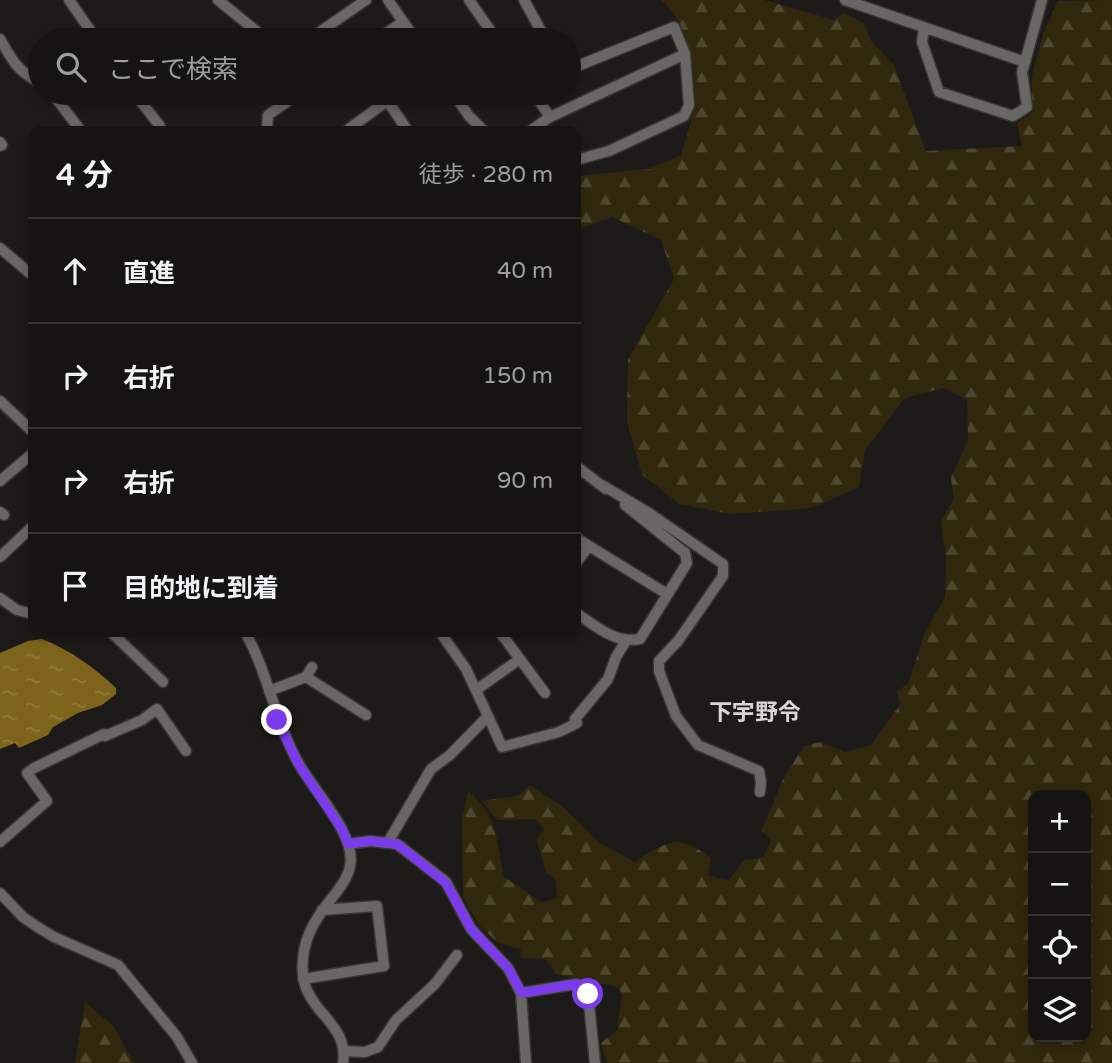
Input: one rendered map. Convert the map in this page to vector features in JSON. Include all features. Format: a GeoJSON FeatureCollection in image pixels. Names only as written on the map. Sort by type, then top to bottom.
{"type":"FeatureCollection","features":[{"type":"Feature","properties":{"kind":"street"},"geometry":{"type":"LineString","coordinates":[[69,0],[89,28]]}},
{"type":"Feature","properties":{"kind":"street"},"geometry":{"type":"LineString","coordinates":[[218,0],[253,28]]}},
{"type":"Feature","properties":{"kind":"street"},"geometry":{"type":"LineString","coordinates":[[325,28],[366,0]]}},
{"type":"Feature","properties":{"kind":"street"},"geometry":{"type":"LineString","coordinates":[[388,0],[407,28]]}},
{"type":"Feature","properties":{"kind":"street"},"geometry":{"type":"LineString","coordinates":[[469,0],[489,28]]}},
{"type":"Feature","properties":{"kind":"street"},"geometry":{"type":"LineString","coordinates":[[524,0],[539,28]]}},
{"type":"Feature","properties":{"kind":"street"},"geometry":{"type":"LineString","coordinates":[[849,1],[1025,62]]}},
{"type":"Feature","properties":{"kind":"street"},"geometry":{"type":"LineString","coordinates":[[924,28],[922,42],[939,92],[1013,116],[1027,107],[1023,72],[1039,1]]}},
{"type":"Feature","properties":{"kind":"street"},"geometry":{"type":"LineString","coordinates":[[394,28],[403,22]]}},
{"type":"Feature","properties":{"kind":"street"},"geometry":{"type":"LineString","coordinates":[[581,65],[674,27],[685,54],[689,105],[684,116],[609,151],[581,159]]}},
{"type":"Feature","properties":{"kind":"street"},"geometry":{"type":"LineString","coordinates":[[0,39],[13,64],[28,76]]}},
{"type":"Feature","properties":{"kind":"street"},"geometry":{"type":"LineString","coordinates":[[581,103],[685,54]]}},
{"type":"Feature","properties":{"kind":"street"},"geometry":{"type":"LineString","coordinates":[[61,105],[77,126]]}},
{"type":"Feature","properties":{"kind":"street"},"geometry":{"type":"LineString","coordinates":[[143,105],[160,126]]}},
{"type":"Feature","properties":{"kind":"street"},"geometry":{"type":"LineString","coordinates":[[267,126],[268,115],[283,105]]}},
{"type":"Feature","properties":{"kind":"street"},"geometry":{"type":"LineString","coordinates":[[352,126],[376,105]]}},
{"type":"Feature","properties":{"kind":"street"},"geometry":{"type":"LineString","coordinates":[[390,105],[405,126]]}},
{"type":"Feature","properties":{"kind":"street"},"geometry":{"type":"LineString","coordinates":[[461,105],[479,126]]}},
{"type":"Feature","properties":{"kind":"street"},"geometry":{"type":"LineString","coordinates":[[542,105],[550,117]]}},
{"type":"Feature","properties":{"kind":"street"},"geometry":{"type":"LineString","coordinates":[[537,126],[576,105]]}},
{"type":"Feature","properties":{"kind":"street"},"geometry":{"type":"LineString","coordinates":[[0,248],[28,272]]}},
{"type":"Feature","properties":{"kind":"street"},"geometry":{"type":"LineString","coordinates":[[0,401],[28,427]]}},
{"type":"Feature","properties":{"kind":"street"},"geometry":{"type":"LineString","coordinates":[[0,481],[28,457]]}},
{"type":"Feature","properties":{"kind":"street"},"geometry":{"type":"LineString","coordinates":[[581,470],[685,553],[687,563],[640,639],[626,641],[616,638],[581,616]]}},
{"type":"Feature","properties":{"kind":"street"},"geometry":{"type":"LineString","coordinates":[[602,485],[649,513],[723,564],[723,576],[678,642],[659,661],[659,671],[676,716],[698,745],[759,771],[760,792]]}},
{"type":"Feature","properties":{"kind":"street"},"geometry":{"type":"LineString","coordinates":[[0,557],[28,531]]}},
{"type":"Feature","properties":{"kind":"street"},"geometry":{"type":"LineString","coordinates":[[581,542],[667,594]]}},
{"type":"Feature","properties":{"kind":"street"},"geometry":{"type":"LineString","coordinates":[[581,557],[588,547]]}},
{"type":"Feature","properties":{"kind":"street"},"geometry":{"type":"LineString","coordinates":[[0,598],[17,610],[28,613]]}},
{"type":"Feature","properties":{"kind":"street"},"geometry":{"type":"LineString","coordinates":[[116,637],[163,682]]}},
{"type":"Feature","properties":{"kind":"street"},"geometry":{"type":"LineString","coordinates":[[247,637],[269,691],[277,720],[299,765],[343,831],[348,844],[350,869],[312,925],[302,953],[303,979],[311,1000],[342,1037],[343,1063]]}},
{"type":"Feature","properties":{"kind":"street"},"geometry":{"type":"LineString","coordinates":[[444,637],[466,669],[502,747],[559,732],[577,723],[575,719],[608,678],[626,641]]}},
{"type":"Feature","properties":{"kind":"street"},"geometry":{"type":"LineString","coordinates":[[504,637],[545,693]]}},
{"type":"Feature","properties":{"kind":"street"},"geometry":{"type":"LineString","coordinates":[[476,690],[520,659]]}},
{"type":"Feature","properties":{"kind":"street"},"geometry":{"type":"LineString","coordinates":[[269,691],[306,677],[312,667]]}},
{"type":"Feature","properties":{"kind":"street"},"geometry":{"type":"LineString","coordinates":[[306,677],[366,715]]}},
{"type":"Feature","properties":{"kind":"street"},"geometry":{"type":"LineString","coordinates":[[0,842],[47,801],[27,773],[34,768],[104,734],[105,736],[142,720],[157,709],[186,751]]}},
{"type":"Feature","properties":{"kind":"street"},"geometry":{"type":"LineString","coordinates":[[388,842],[430,769],[450,755],[488,716]]}},
{"type":"Feature","properties":{"kind":"street"},"geometry":{"type":"LineString","coordinates":[[348,844],[397,844],[446,883],[471,929],[508,968],[522,993],[526,1063]]}},
{"type":"Feature","properties":{"kind":"street"},"geometry":{"type":"LineString","coordinates":[[0,893],[36,926],[54,937],[118,965],[177,1037],[192,1063]]}},
{"type":"Feature","properties":{"kind":"street"},"geometry":{"type":"LineString","coordinates":[[303,979],[384,966],[377,906],[322,910]]}},
{"type":"Feature","properties":{"kind":"street"},"geometry":{"type":"LineString","coordinates":[[344,1051],[365,1052],[378,1047],[396,1020],[435,984],[457,955]]}},
{"type":"Feature","properties":{"kind":"street"},"geometry":{"type":"LineString","coordinates":[[522,993],[576,984],[584,987],[588,994],[595,1063]]}},
{"type":"Feature","properties":{"kind":"green space"},"geometry":{"type":"Polygon","coordinates":[[[661,0],[764,0],[834,20],[844,13],[864,23],[871,41],[894,65],[926,151],[1022,146],[1017,123],[1032,113],[1032,76],[1043,34],[1058,1],[1112,0],[1112,1063],[607,1063],[601,1043],[617,1030],[622,995],[618,987],[556,974],[545,959],[520,958],[521,950],[497,942],[480,926],[463,897],[462,820],[468,791],[486,810],[491,820],[504,877],[542,902],[557,898],[556,880],[546,872],[537,840],[544,828],[534,819],[497,820],[482,801],[520,795],[530,785],[562,806],[599,842],[634,862],[664,845],[680,843],[689,845],[711,858],[708,875],[728,881],[744,860],[763,858],[771,841],[762,830],[783,779],[804,746],[821,742],[845,752],[871,745],[900,705],[897,691],[908,684],[925,632],[945,597],[946,559],[941,521],[954,499],[951,478],[968,440],[967,399],[943,388],[905,398],[865,450],[859,487],[811,508],[730,514],[680,504],[642,475],[627,421],[628,359],[674,279],[661,240],[612,217],[581,228],[581,176],[649,169],[681,155],[689,128],[695,89],[692,60],[678,19],[661,0]]]}},
{"type":"Feature","properties":{"kind":"green space"},"geometry":{"type":"Polygon","coordinates":[[[85,1002],[114,1027],[134,1063],[75,1063],[85,1002]]]}},
{"type":"Feature","properties":{"kind":"water"},"geometry":{"type":"Polygon","coordinates":[[[42,639],[62,648],[91,667],[116,688],[116,694],[102,705],[78,713],[53,727],[48,735],[19,748],[15,743],[0,749],[0,653],[28,641],[42,639]]]}},
{"type":"Feature","properties":{"kind":"district","name":"下宇野令"},"geometry":{"type":"Point","coordinates":[755,712]}},
{"type":"Feature","properties":{"kind":"route"},"geometry":{"type":"LineString","coordinates":[[277,720],[299,765],[343,831],[348,844],[370,841],[397,844],[446,883],[471,929],[508,968],[522,993],[576,984],[584,987],[588,994]]}}]}
